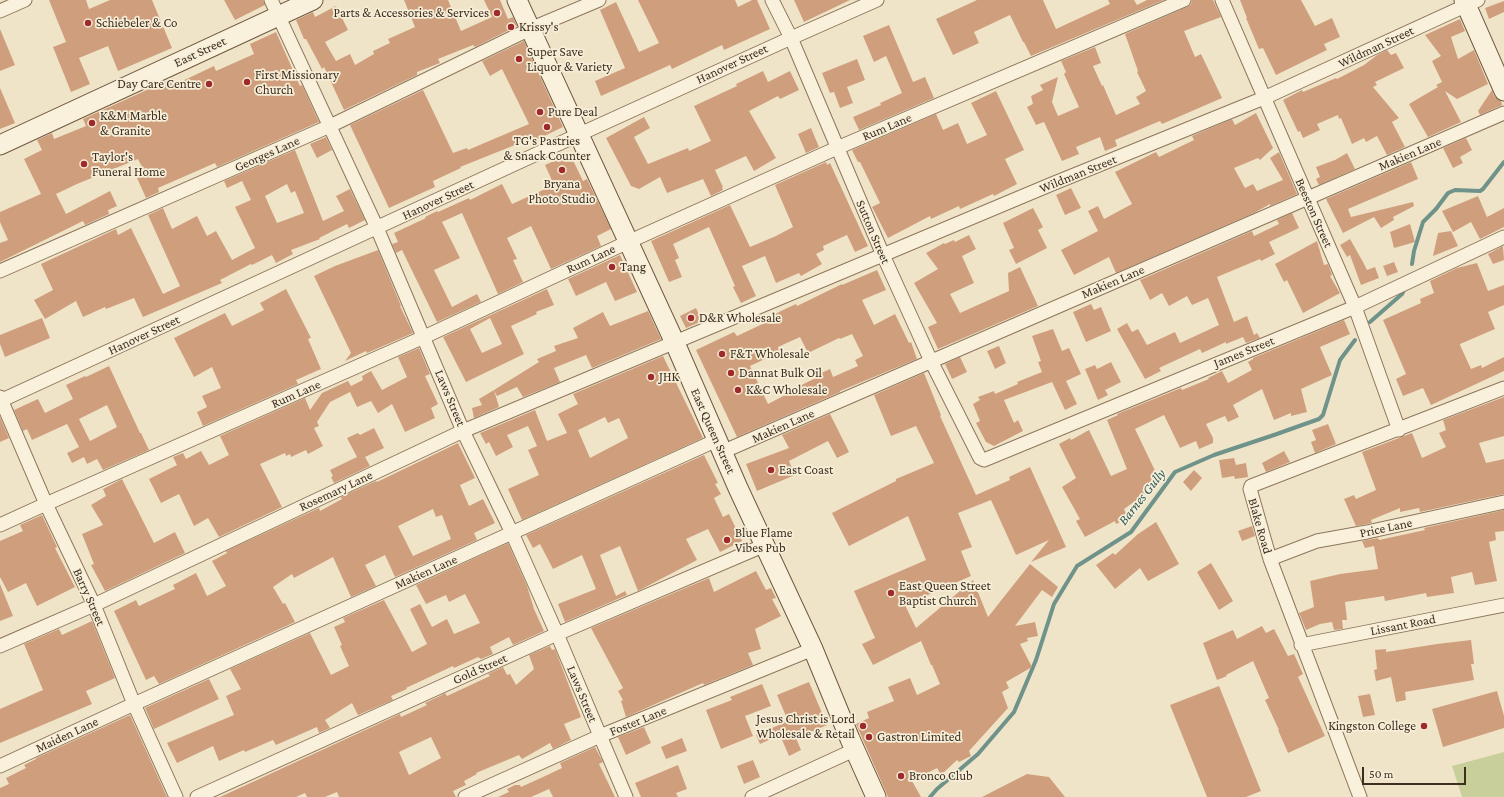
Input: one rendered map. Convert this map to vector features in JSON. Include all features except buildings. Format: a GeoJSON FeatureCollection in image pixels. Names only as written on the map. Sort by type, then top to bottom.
{"type":"FeatureCollection","features":[{"type":"Feature","properties":{"kind":"main road","name":"East Street"},"geometry":{"type":"LineString","coordinates":[[0,145],[274,8],[313,0]]}},
{"type":"Feature","properties":{"kind":"main road","name":"East Queen Street"},"geometry":{"type":"LineString","coordinates":[[517,0],[675,343],[738,488],[813,648],[854,750],[876,797]]}},
{"type":"Feature","properties":{"kind":"main road"},"geometry":{"type":"LineString","coordinates":[[1469,2],[1504,91]]}},
{"type":"Feature","properties":{"kind":"street"},"geometry":{"type":"LineString","coordinates":[[0,11],[25,0]]}},
{"type":"Feature","properties":{"kind":"street","name":"Georges Lane"},"geometry":{"type":"LineString","coordinates":[[0,271],[330,126],[530,29],[599,0]]}},
{"type":"Feature","properties":{"kind":"street","name":"Sutton Street"},"geometry":{"type":"LineString","coordinates":[[772,0],[791,38],[883,255],[931,361],[980,458],[982,459]]}},
{"type":"Feature","properties":{"kind":"street","name":"Hanover Street"},"geometry":{"type":"LineString","coordinates":[[0,400],[580,134],[877,0]]}},
{"type":"Feature","properties":{"kind":"street","name":"Rum Lane"},"geometry":{"type":"LineString","coordinates":[[0,525],[424,337],[628,242],[837,148],[1184,0]]}},
{"type":"Feature","properties":{"kind":"street","name":"Beeston Street"},"geometry":{"type":"LineString","coordinates":[[1222,0],[1355,306],[1399,430]]}},
{"type":"Feature","properties":{"kind":"street","name":"Wildman Street"},"geometry":{"type":"LineString","coordinates":[[675,343],[1052,184],[1264,98],[1469,2]]}},
{"type":"Feature","properties":{"kind":"street","name":"Laws Street"},"geometry":{"type":"LineString","coordinates":[[274,8],[377,228],[464,431],[557,634],[626,797]]}},
{"type":"Feature","properties":{"kind":"street","name":"Makien Lane"},"geometry":{"type":"LineString","coordinates":[[134,704],[512,533],[720,446],[931,361],[1504,113]]}},
{"type":"Feature","properties":{"kind":"street","name":"James Street"},"geometry":{"type":"LineString","coordinates":[[982,459],[984,460],[1355,306],[1504,237]]}},
{"type":"Feature","properties":{"kind":"street","name":"Rosemary Lane"},"geometry":{"type":"LineString","coordinates":[[0,646],[94,605],[464,431],[675,343]]}},
{"type":"Feature","properties":{"kind":"street","name":"Blake Road"},"geometry":{"type":"LineString","coordinates":[[1360,797],[1301,645],[1270,559],[1250,492],[1251,486],[1399,430],[1504,388]]}},
{"type":"Feature","properties":{"kind":"street","name":"Barry Street"},"geometry":{"type":"LineString","coordinates":[[0,400],[46,504],[94,605],[134,704],[176,797]]}},
{"type":"Feature","properties":{"kind":"street","name":"Price Lane"},"geometry":{"type":"LineString","coordinates":[[1270,559],[1317,541],[1367,532],[1504,502]]}},
{"type":"Feature","properties":{"kind":"street","name":"Gold Street"},"geometry":{"type":"LineString","coordinates":[[197,797],[557,634],[765,545]]}},
{"type":"Feature","properties":{"kind":"street","name":"Lissant Road"},"geometry":{"type":"LineString","coordinates":[[1301,645],[1504,605]]}},
{"type":"Feature","properties":{"kind":"street","name":"Foster Lane"},"geometry":{"type":"LineString","coordinates":[[465,797],[600,736],[813,648]]}},
{"type":"Feature","properties":{"kind":"street","name":"Maiden Lane"},"geometry":{"type":"LineString","coordinates":[[0,766],[134,704]]}},
{"type":"Feature","properties":{"kind":"street"},"geometry":{"type":"LineString","coordinates":[[752,797],[854,750]]}},
{"type":"Feature","properties":{"kind":"green space"},"geometry":{"type":"Polygon","coordinates":[[[1504,752],[1504,797],[1462,797],[1452,766],[1504,752]]]}},
{"type":"Feature","properties":{"kind":"waterway"},"geometry":{"type":"LineString","coordinates":[[1412,264],[1414,251],[1423,222],[1436,209],[1448,193],[1455,190],[1480,191],[1504,162]]}},
{"type":"Feature","properties":{"kind":"waterway","name":"Barnes Gully"},"geometry":{"type":"LineString","coordinates":[[1370,322],[1402,294],[1405,288]]}},
{"type":"Feature","properties":{"kind":"waterway","name":"Barnes Gully"},"geometry":{"type":"LineString","coordinates":[[930,797],[937,789],[978,754],[1014,712],[1036,660],[1054,604],[1077,566],[1131,532],[1175,472],[1214,455],[1319,419],[1323,415],[1340,360],[1355,340]]}},
{"type":"Feature","properties":{"kind":"place","name":"Parts & Accessories & Services"},"geometry":{"type":"Point","coordinates":[497,13]}},
{"type":"Feature","properties":{"kind":"place","name":"Schiebeler & Co"},"geometry":{"type":"Point","coordinates":[88,23]}},
{"type":"Feature","properties":{"kind":"place","name":"Krissy's"},"geometry":{"type":"Point","coordinates":[511,27]}},
{"type":"Feature","properties":{"kind":"place","name":"Super Save Liquor & Variety"},"geometry":{"type":"Point","coordinates":[519,59]}},
{"type":"Feature","properties":{"kind":"place","name":"First Missionary Church"},"geometry":{"type":"Point","coordinates":[247,82]}},
{"type":"Feature","properties":{"kind":"place","name":"Day Care Centre"},"geometry":{"type":"Point","coordinates":[209,84]}},
{"type":"Feature","properties":{"kind":"place","name":"Pure Deal"},"geometry":{"type":"Point","coordinates":[540,112]}},
{"type":"Feature","properties":{"kind":"place","name":"K&M Marble & Granite"},"geometry":{"type":"Point","coordinates":[92,123]}},
{"type":"Feature","properties":{"kind":"place","name":"TG's Pastries & Snack Counter"},"geometry":{"type":"Point","coordinates":[547,127]}},
{"type":"Feature","properties":{"kind":"place","name":"Taylor's Funeral Home"},"geometry":{"type":"Point","coordinates":[84,164]}},
{"type":"Feature","properties":{"kind":"place","name":"Bryana Photo Studio"},"geometry":{"type":"Point","coordinates":[562,170]}},
{"type":"Feature","properties":{"kind":"place","name":"Tang"},"geometry":{"type":"Point","coordinates":[612,267]}},
{"type":"Feature","properties":{"kind":"place","name":"D&R Wholesale"},"geometry":{"type":"Point","coordinates":[691,318]}},
{"type":"Feature","properties":{"kind":"place","name":"F&T Wholesale"},"geometry":{"type":"Point","coordinates":[722,354]}},
{"type":"Feature","properties":{"kind":"place","name":"Dannat Bulk Oil"},"geometry":{"type":"Point","coordinates":[731,373]}},
{"type":"Feature","properties":{"kind":"place","name":"JHK"},"geometry":{"type":"Point","coordinates":[651,377]}},
{"type":"Feature","properties":{"kind":"place","name":"K&C Wholesale"},"geometry":{"type":"Point","coordinates":[738,390]}},
{"type":"Feature","properties":{"kind":"place","name":"East Coast"},"geometry":{"type":"Point","coordinates":[771,470]}},
{"type":"Feature","properties":{"kind":"place","name":"Blue Flame Vibes Pub"},"geometry":{"type":"Point","coordinates":[727,540]}},
{"type":"Feature","properties":{"kind":"place","name":"East Queen Street Baptist Church"},"geometry":{"type":"Point","coordinates":[891,593]}},
{"type":"Feature","properties":{"kind":"place","name":"Jesus Christ is Lord Wholesale & Retail"},"geometry":{"type":"Point","coordinates":[863,726]}},
{"type":"Feature","properties":{"kind":"place","name":"Kingston College"},"geometry":{"type":"Point","coordinates":[1424,726]}},
{"type":"Feature","properties":{"kind":"place","name":"Gastron Limited"},"geometry":{"type":"Point","coordinates":[869,737]}},
{"type":"Feature","properties":{"kind":"place","name":"Bronco Club"},"geometry":{"type":"Point","coordinates":[901,776]}}]}
